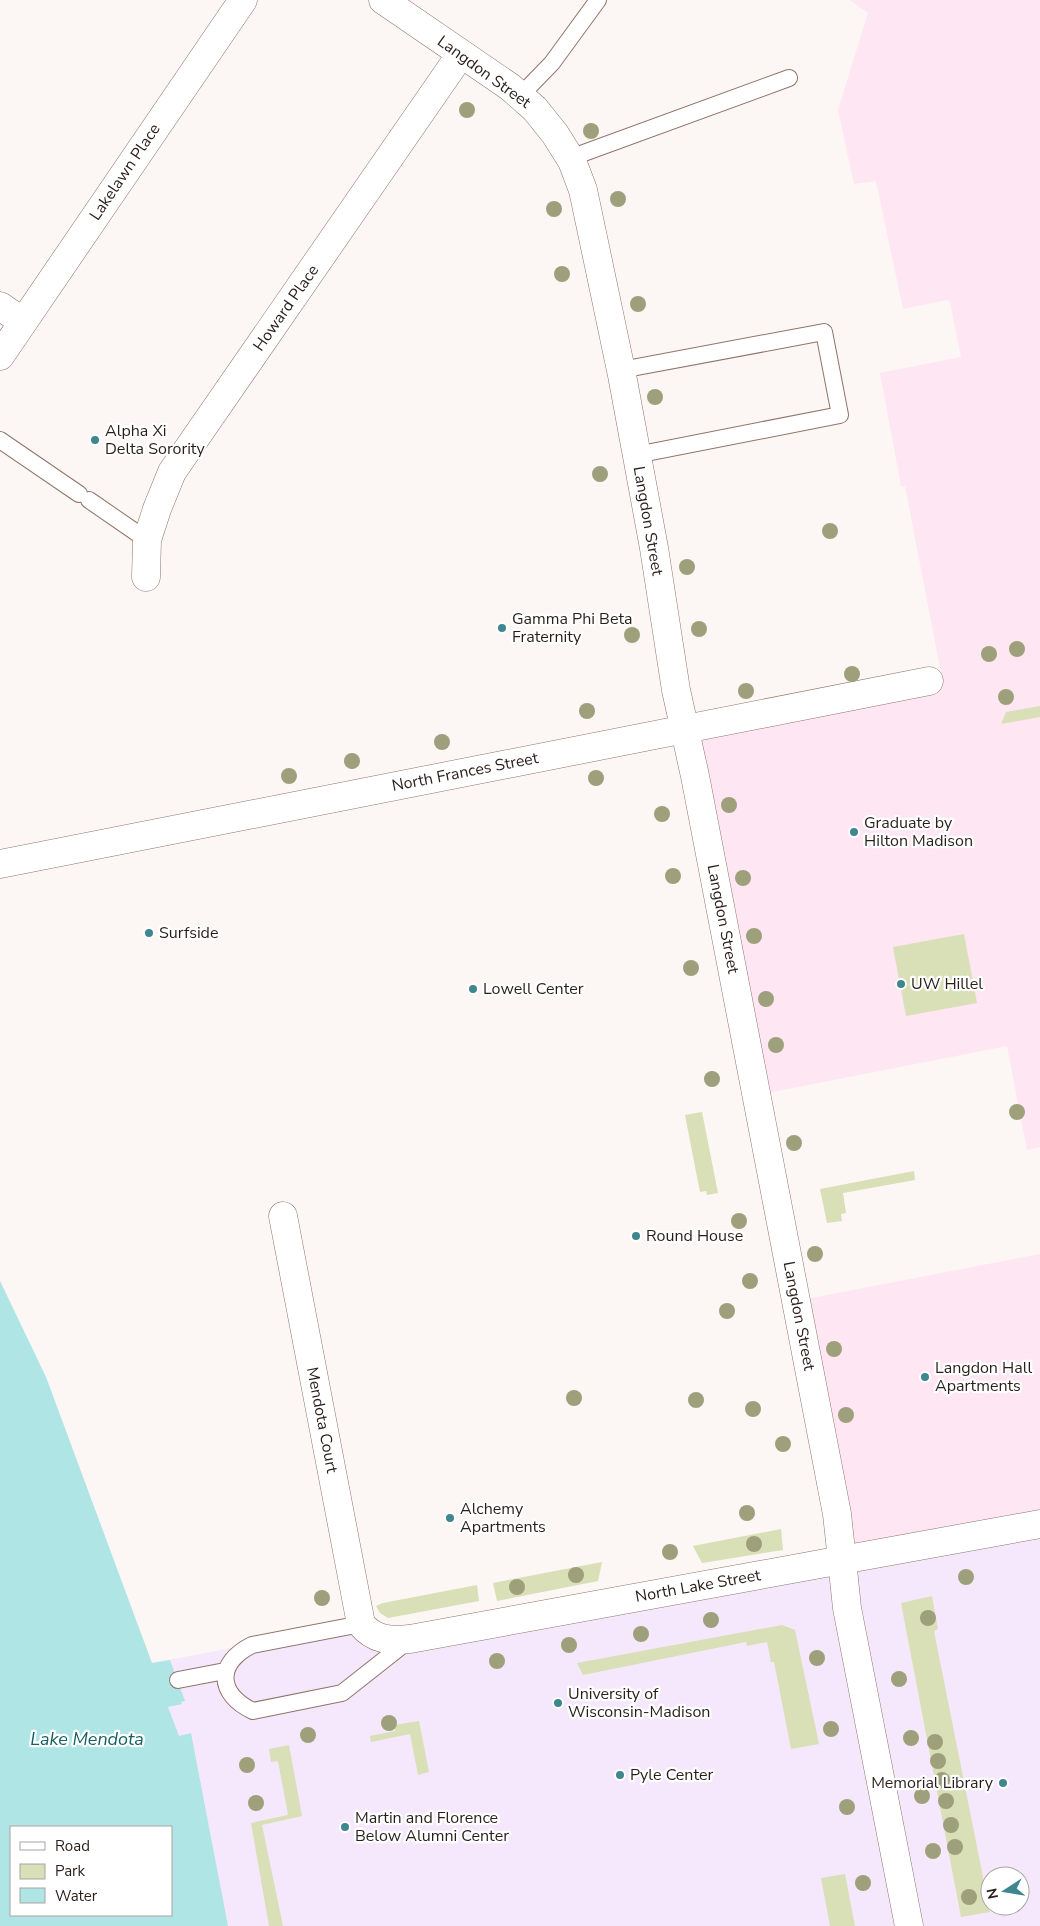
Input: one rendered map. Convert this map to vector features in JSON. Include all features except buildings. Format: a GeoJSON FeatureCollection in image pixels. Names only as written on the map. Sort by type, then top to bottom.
{"type":"FeatureCollection","features":[{"type":"Feature","properties":{"kind":"street","name":"Lakelawn Place"},"geometry":{"type":"LineString","coordinates":[[0,356],[243,0]]}},
{"type":"Feature","properties":{"kind":"street","name":"Langdon Street"},"geometry":{"type":"LineString","coordinates":[[383,0],[520,96],[535,109],[555,134],[570,158],[583,190],[621,370],[676,690],[837,1514],[847,1608],[909,1926]]}},
{"type":"Feature","properties":{"kind":"street","name":"Howard Place"},"geometry":{"type":"LineString","coordinates":[[146,577],[147,540],[172,472],[461,54]]}},
{"type":"Feature","properties":{"kind":"street"},"geometry":{"type":"LineString","coordinates":[[0,306],[23,322]]}},
{"type":"Feature","properties":{"kind":"street","name":"North Frances Street"},"geometry":{"type":"LineString","coordinates":[[0,864],[929,681]]}},
{"type":"Feature","properties":{"kind":"street","name":"Mendota Court"},"geometry":{"type":"LineString","coordinates":[[283,1216],[360,1624]]}},
{"type":"Feature","properties":{"kind":"street","name":"North Lake Street"},"geometry":{"type":"LineString","coordinates":[[360,1624],[368,1633],[380,1639],[410,1639],[1040,1524]]}},
{"type":"Feature","properties":{"kind":"lane"},"geometry":{"type":"LineString","coordinates":[[520,96],[552,63],[598,0]]}},
{"type":"Feature","properties":{"kind":"lane"},"geometry":{"type":"LineString","coordinates":[[570,158],[789,78]]}},
{"type":"Feature","properties":{"kind":"lane"},"geometry":{"type":"LineString","coordinates":[[621,370],[824,332],[840,415],[636,455]]}},
{"type":"Feature","properties":{"kind":"lane"},"geometry":{"type":"LineString","coordinates":[[0,440],[147,540]]}},
{"type":"Feature","properties":{"kind":"lane"},"geometry":{"type":"LineString","coordinates":[[360,1624],[252,1645],[231,1660],[225,1671],[226,1684],[232,1697],[241,1705],[253,1711],[342,1693],[410,1639]]}},
{"type":"Feature","properties":{"kind":"lane"},"geometry":{"type":"LineString","coordinates":[[178,1680],[225,1671]]}},
{"type":"Feature","properties":{"kind":"shaded area"},"geometry":{"type":"Polygon","coordinates":[[[850,0],[1040,0],[1040,1147],[1027,1150],[1007,1046],[757,1095],[685,730],[942,678],[905,486],[901,486],[880,373],[961,357],[950,302],[947,300],[903,309],[876,181],[854,184],[838,110],[868,13],[850,0]]]}},
{"type":"Feature","properties":{"kind":"shaded area"},"geometry":{"type":"Polygon","coordinates":[[[1040,1254],[1040,1524],[842,1560],[796,1301],[1040,1254]]]}},
{"type":"Feature","properties":{"kind":"shaded area","name":"University of Wisconsin-Madison"},"geometry":{"type":"Polygon","coordinates":[[[1040,1524],[1040,1926],[6,1926],[0,1896],[0,1743],[152,1663],[361,1624],[368,1633],[1040,1524]]]}},
{"type":"Feature","properties":{"kind":"green space"},"geometry":{"type":"Polygon","coordinates":[[[1040,706],[1040,717],[1001,724],[1006,712],[1040,706]]]}},
{"type":"Feature","properties":{"kind":"green space"},"geometry":{"type":"Polygon","coordinates":[[[964,934],[977,1003],[906,1016],[893,947],[964,934]]]}},
{"type":"Feature","properties":{"kind":"green space"},"geometry":{"type":"Polygon","coordinates":[[[702,1112],[718,1193],[707,1195],[706,1191],[700,1192],[685,1115],[702,1112]]]}},
{"type":"Feature","properties":{"kind":"green space"},"geometry":{"type":"Polygon","coordinates":[[[914,1171],[915,1180],[843,1193],[846,1213],[841,1214],[842,1221],[827,1223],[820,1189],[914,1171]]]}},
{"type":"Feature","properties":{"kind":"green space"},"geometry":{"type":"Polygon","coordinates":[[[781,1529],[783,1550],[702,1563],[693,1546],[781,1529]]]}},
{"type":"Feature","properties":{"kind":"green space"},"geometry":{"type":"Polygon","coordinates":[[[602,1562],[598,1581],[497,1601],[493,1583],[602,1562]]]}},
{"type":"Feature","properties":{"kind":"green space"},"geometry":{"type":"Polygon","coordinates":[[[477,1585],[479,1601],[388,1618],[380,1613],[376,1606],[383,1603],[477,1585]]]}},
{"type":"Feature","properties":{"kind":"green space"},"geometry":{"type":"Polygon","coordinates":[[[932,1596],[938,1629],[934,1631],[981,1866],[980,1914],[961,1917],[901,1603],[932,1596]]]}},
{"type":"Feature","properties":{"kind":"green space"},"geometry":{"type":"Polygon","coordinates":[[[782,1625],[795,1630],[819,1744],[791,1749],[774,1662],[771,1662],[767,1642],[747,1646],[746,1642],[583,1675],[577,1663],[782,1625]]]}},
{"type":"Feature","properties":{"kind":"green space"},"geometry":{"type":"Polygon","coordinates":[[[419,1721],[429,1772],[418,1775],[410,1734],[371,1742],[370,1736],[395,1731],[394,1725],[419,1721]]]}},
{"type":"Feature","properties":{"kind":"green space"},"geometry":{"type":"Polygon","coordinates":[[[289,1745],[302,1816],[262,1825],[283,1926],[269,1926],[251,1823],[288,1815],[278,1761],[271,1762],[269,1749],[289,1745]]]}},
{"type":"Feature","properties":{"kind":"green space"},"geometry":{"type":"Polygon","coordinates":[[[845,1874],[855,1926],[830,1926],[821,1878],[845,1874]]]}},
{"type":"Feature","properties":{"kind":"water","name":"Lake Mendota"},"geometry":{"type":"Polygon","coordinates":[[[0,1281],[46,1377],[152,1663],[170,1660],[185,1701],[181,1702],[182,1704],[168,1707],[179,1736],[191,1733],[228,1926],[0,1926],[0,1281]]]}},
{"type":"Feature","properties":{"kind":"place","name":"Alpha Xi Delta Sorority"},"geometry":{"type":"Point","coordinates":[95,440]}},
{"type":"Feature","properties":{"kind":"place","name":"Gamma Phi Beta Fraternity"},"geometry":{"type":"Point","coordinates":[502,628]}},
{"type":"Feature","properties":{"kind":"place","name":"Graduate by Hilton Madison"},"geometry":{"type":"Point","coordinates":[854,832]}},
{"type":"Feature","properties":{"kind":"place","name":"Surfside"},"geometry":{"type":"Point","coordinates":[149,933]}},
{"type":"Feature","properties":{"kind":"place","name":"UW Hillel"},"geometry":{"type":"Point","coordinates":[901,984]}},
{"type":"Feature","properties":{"kind":"place","name":"Lowell Center"},"geometry":{"type":"Point","coordinates":[473,989]}},
{"type":"Feature","properties":{"kind":"place","name":"Round House"},"geometry":{"type":"Point","coordinates":[636,1236]}},
{"type":"Feature","properties":{"kind":"place","name":"Langdon Hall Apartments"},"geometry":{"type":"Point","coordinates":[925,1377]}},
{"type":"Feature","properties":{"kind":"place","name":"Alchemy Apartments"},"geometry":{"type":"Point","coordinates":[450,1518]}},
{"type":"Feature","properties":{"kind":"place","name":"University of Wisconsin-Madison"},"geometry":{"type":"Point","coordinates":[558,1703]}},
{"type":"Feature","properties":{"kind":"place","name":"Pyle Center"},"geometry":{"type":"Point","coordinates":[620,1775]}},
{"type":"Feature","properties":{"kind":"place","name":"Memorial Library"},"geometry":{"type":"Point","coordinates":[1003,1783]}},
{"type":"Feature","properties":{"kind":"place","name":"Martin and Florence Below Alumni Center"},"geometry":{"type":"Point","coordinates":[345,1827]}}]}
